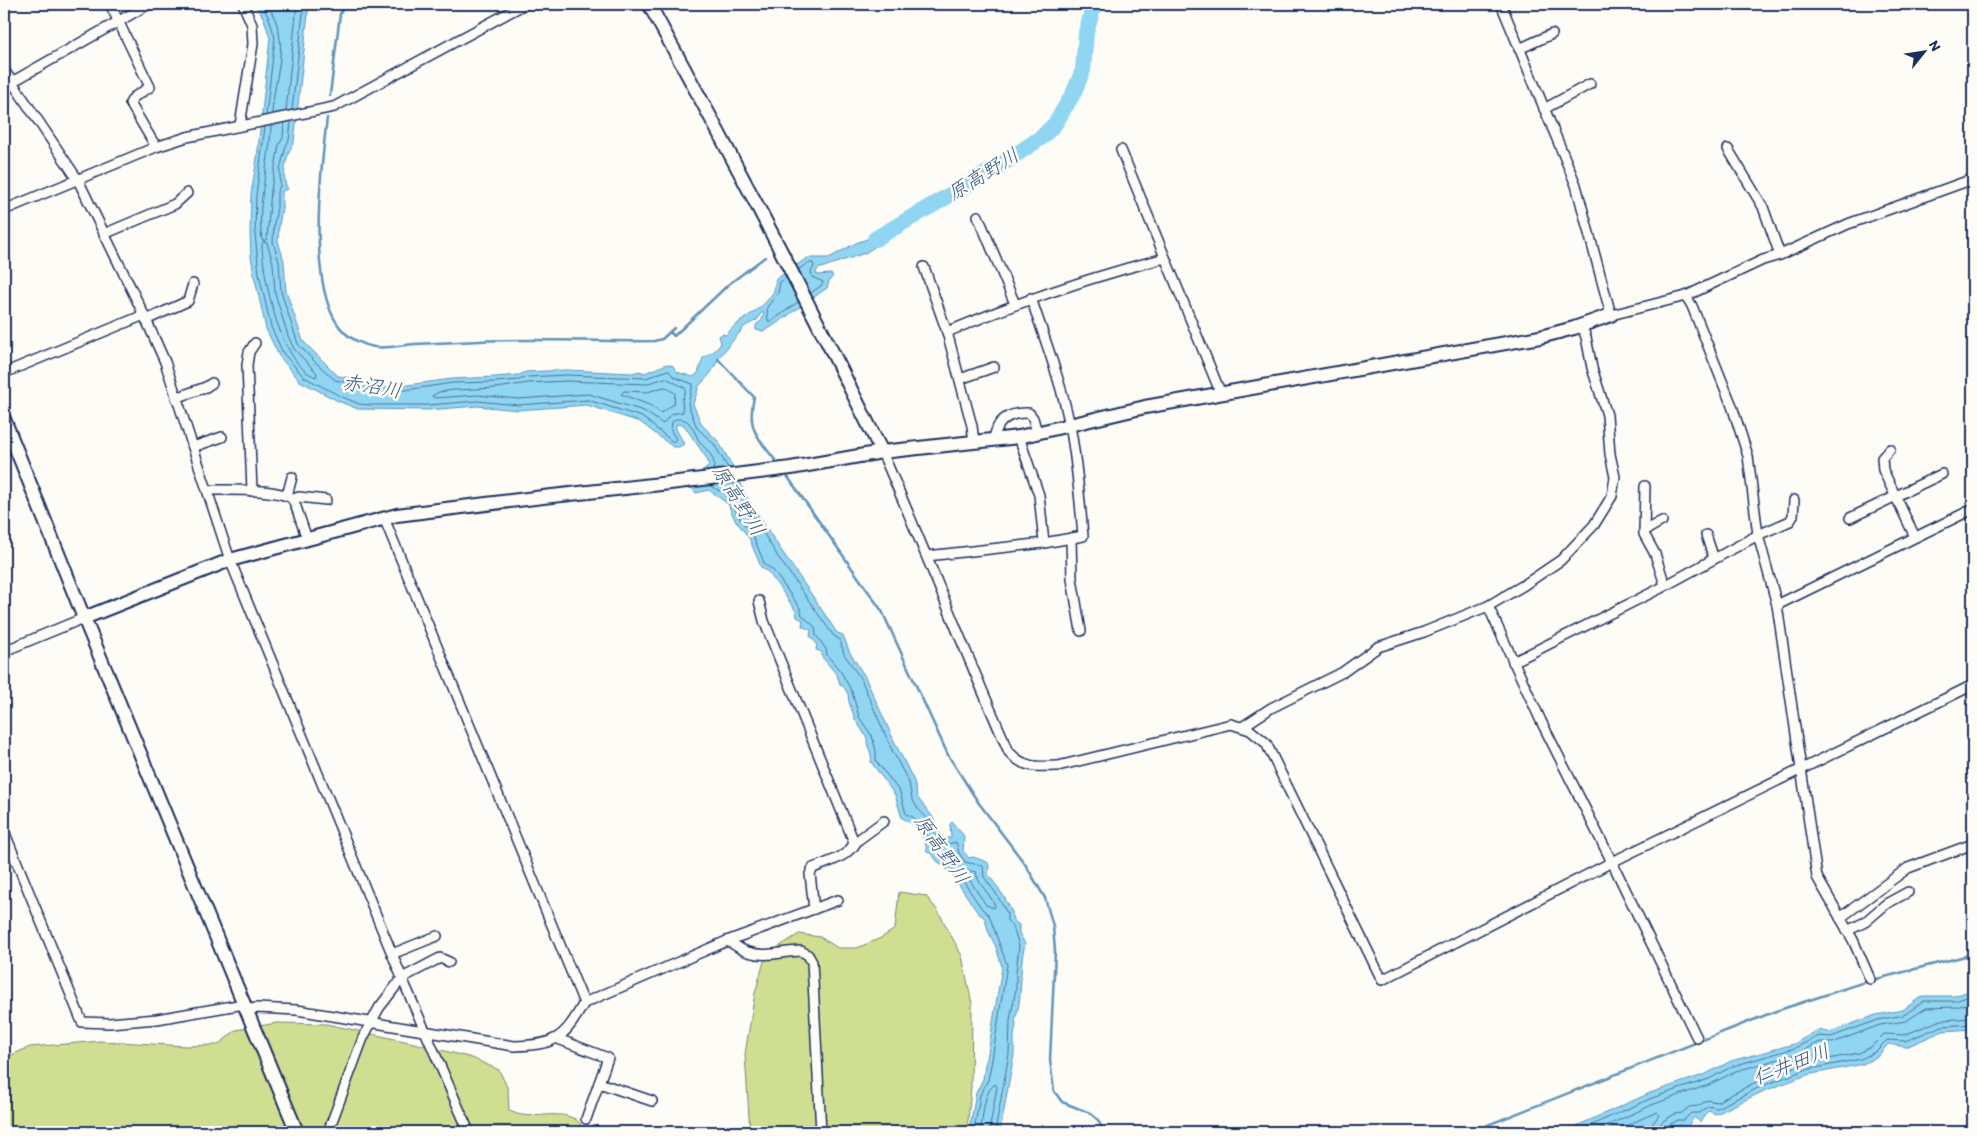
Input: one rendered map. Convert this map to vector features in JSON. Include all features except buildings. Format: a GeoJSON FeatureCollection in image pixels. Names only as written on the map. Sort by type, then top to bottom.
{"type":"FeatureCollection","features":[{"type":"Feature","properties":{"kind":"street"},"geometry":{"type":"LineString","coordinates":[[110,4],[150,87],[134,97],[130,103],[156,147]]}},
{"type":"Feature","properties":{"kind":"street"},"geometry":{"type":"LineString","coordinates":[[12,82],[149,4]]}},
{"type":"Feature","properties":{"kind":"street"},"geometry":{"type":"LineString","coordinates":[[240,125],[252,44],[252,25],[242,4]]}},
{"type":"Feature","properties":{"kind":"street"},"geometry":{"type":"LineString","coordinates":[[4,210],[156,147],[188,137],[240,125],[313,112],[344,102],[525,4]]}},
{"type":"Feature","properties":{"kind":"street"},"geometry":{"type":"LineString","coordinates":[[649,4],[787,261],[882,452],[1009,752],[1017,761],[1029,765],[1058,766],[1231,724],[1250,730],[1266,744],[1382,980],[1612,862],[1973,685]]}},
{"type":"Feature","properties":{"kind":"street"},"geometry":{"type":"LineString","coordinates":[[1501,4],[1576,185],[1611,315]]}},
{"type":"Feature","properties":{"kind":"street"},"geometry":{"type":"LineString","coordinates":[[1519,49],[1552,34]]}},
{"type":"Feature","properties":{"kind":"street"},"geometry":{"type":"LineString","coordinates":[[4,70],[78,180],[165,362],[230,560],[402,978],[469,1132]]}},
{"type":"Feature","properties":{"kind":"street"},"geometry":{"type":"LineString","coordinates":[[1544,109],[1590,84]]}},
{"type":"Feature","properties":{"kind":"street"},"geometry":{"type":"LineString","coordinates":[[1728,149],[1763,207],[1780,255]]}},
{"type":"Feature","properties":{"kind":"street"},"geometry":{"type":"LineString","coordinates":[[1121,150],[1221,394]]}},
{"type":"Feature","properties":{"kind":"street"},"geometry":{"type":"LineString","coordinates":[[4,651],[230,560],[384,518],[533,498],[791,468],[882,452],[1019,437],[1144,407],[1540,337],[1611,315],[1686,296],[1763,260],[1780,255],[1850,223],[1973,179]]}},
{"type":"Feature","properties":{"kind":"street"},"geometry":{"type":"LineString","coordinates":[[104,234],[175,204],[187,193]]}},
{"type":"Feature","properties":{"kind":"street"},"geometry":{"type":"LineString","coordinates":[[978,216],[1015,304]]}},
{"type":"Feature","properties":{"kind":"street"},"geometry":{"type":"LineString","coordinates":[[947,332],[1031,298],[1116,270],[1165,258]]}},
{"type":"Feature","properties":{"kind":"street"},"geometry":{"type":"LineString","coordinates":[[924,267],[947,332],[972,426],[974,442]]}},
{"type":"Feature","properties":{"kind":"street"},"geometry":{"type":"LineString","coordinates":[[4,373],[188,301],[193,284]]}},
{"type":"Feature","properties":{"kind":"street"},"geometry":{"type":"LineString","coordinates":[[1686,296],[1692,306],[1725,388],[1748,456],[1758,535],[1777,606],[1817,877],[1847,931],[1870,979]]}},
{"type":"Feature","properties":{"kind":"street"},"geometry":{"type":"LineString","coordinates":[[927,556],[1044,543],[1083,536],[1077,466],[1070,425],[1061,390],[1031,298]]}},
{"type":"Feature","properties":{"kind":"street"},"geometry":{"type":"LineString","coordinates":[[1242,727],[1271,708],[1343,672],[1378,647],[1424,632],[1488,606],[1561,560],[1594,525],[1612,496],[1615,477],[1610,454],[1607,415],[1581,325]]}},
{"type":"Feature","properties":{"kind":"street"},"geometry":{"type":"LineString","coordinates":[[252,491],[248,365],[249,352],[255,342]]}},
{"type":"Feature","properties":{"kind":"street"},"geometry":{"type":"LineString","coordinates":[[960,379],[994,367]]}},
{"type":"Feature","properties":{"kind":"street"},"geometry":{"type":"LineString","coordinates":[[176,398],[206,387],[212,382]]}},
{"type":"Feature","properties":{"kind":"street"},"geometry":{"type":"LineString","coordinates":[[994,440],[998,426],[1005,418],[1025,413],[1031,415],[1037,432]]}},
{"type":"Feature","properties":{"kind":"street"},"geometry":{"type":"LineString","coordinates":[[4,419],[84,618],[297,1132]]}},
{"type":"Feature","properties":{"kind":"street"},"geometry":{"type":"LineString","coordinates":[[193,447],[222,437]]}},
{"type":"Feature","properties":{"kind":"street"},"geometry":{"type":"LineString","coordinates":[[1019,437],[1039,495],[1044,543]]}},
{"type":"Feature","properties":{"kind":"street"},"geometry":{"type":"LineString","coordinates":[[1890,450],[1882,458],[1882,462],[1888,481],[1915,537]]}},
{"type":"Feature","properties":{"kind":"street"},"geometry":{"type":"LineString","coordinates":[[1850,518],[1942,474]]}},
{"type":"Feature","properties":{"kind":"street"},"geometry":{"type":"LineString","coordinates":[[292,476],[290,497],[307,539]]}},
{"type":"Feature","properties":{"kind":"street"},"geometry":{"type":"LineString","coordinates":[[1645,486],[1645,539],[1655,554],[1665,585]]}},
{"type":"Feature","properties":{"kind":"street"},"geometry":{"type":"LineString","coordinates":[[208,492],[214,490],[252,491],[326,500]]}},
{"type":"Feature","properties":{"kind":"street"},"geometry":{"type":"LineString","coordinates":[[1513,662],[1665,585],[1758,535],[1793,520],[1794,500]]}},
{"type":"Feature","properties":{"kind":"street"},"geometry":{"type":"LineString","coordinates":[[1777,606],[1973,509]]}},
{"type":"Feature","properties":{"kind":"street"},"geometry":{"type":"LineString","coordinates":[[384,518],[584,1003]]}},
{"type":"Feature","properties":{"kind":"street"},"geometry":{"type":"LineString","coordinates":[[1644,532],[1662,521]]}},
{"type":"Feature","properties":{"kind":"street"},"geometry":{"type":"LineString","coordinates":[[1706,535],[1714,559]]}},
{"type":"Feature","properties":{"kind":"street"},"geometry":{"type":"LineString","coordinates":[[1071,538],[1072,579],[1081,631]]}},
{"type":"Feature","properties":{"kind":"street"},"geometry":{"type":"LineString","coordinates":[[759,601],[764,621],[854,842],[853,847]]}},
{"type":"Feature","properties":{"kind":"street"},"geometry":{"type":"LineString","coordinates":[[1488,606],[1513,662],[1698,1038]]}},
{"type":"Feature","properties":{"kind":"street"},"geometry":{"type":"LineString","coordinates":[[814,908],[810,874],[813,868],[848,853],[858,840],[884,821]]}},
{"type":"Feature","properties":{"kind":"street"},"geometry":{"type":"LineString","coordinates":[[4,831],[82,1022],[109,1023],[149,1020],[245,1007],[297,1010],[514,1046],[546,1043],[558,1039],[576,1018],[584,1003],[727,941],[838,900]]}},
{"type":"Feature","properties":{"kind":"street"},"geometry":{"type":"LineString","coordinates":[[1840,918],[1908,868],[1973,844]]}},
{"type":"Feature","properties":{"kind":"street"},"geometry":{"type":"LineString","coordinates":[[1847,931],[1865,922],[1886,904],[1908,892]]}},
{"type":"Feature","properties":{"kind":"street"},"geometry":{"type":"LineString","coordinates":[[392,954],[437,936]]}},
{"type":"Feature","properties":{"kind":"street"},"geometry":{"type":"LineString","coordinates":[[727,941],[740,949],[758,954],[772,955],[801,951],[808,955],[812,962],[821,1132]]}},
{"type":"Feature","properties":{"kind":"street"},"geometry":{"type":"LineString","coordinates":[[328,1132],[363,1038],[379,1008],[402,978],[440,958],[449,962]]}},
{"type":"Feature","properties":{"kind":"street"},"geometry":{"type":"LineString","coordinates":[[558,1039],[608,1058],[586,1120]]}},
{"type":"Feature","properties":{"kind":"street"},"geometry":{"type":"LineString","coordinates":[[599,1083],[652,1101]]}},
{"type":"Feature","properties":{"kind":"green space"},"geometry":{"type":"Polygon","coordinates":[[[899,892],[926,896],[938,911],[962,956],[972,1004],[971,1087],[967,1132],[750,1132],[745,1054],[755,993],[765,958],[799,934],[820,937],[838,948],[857,948],[881,938],[895,929],[899,892]]]}},
{"type":"Feature","properties":{"kind":"green space"},"geometry":{"type":"Polygon","coordinates":[[[277,1023],[326,1024],[472,1058],[499,1070],[508,1089],[509,1110],[516,1114],[532,1116],[567,1116],[576,1120],[585,1131],[4,1132],[4,1060],[30,1047],[101,1041],[186,1046],[218,1045],[236,1030],[277,1023]]]}},
{"type":"Feature","properties":{"kind":"water","name":"赤沼川"},"geometry":{"type":"Polygon","coordinates":[[[255,4],[309,4],[294,142],[289,152],[285,172],[288,189],[282,191],[278,241],[284,261],[286,291],[303,341],[338,376],[351,378],[363,384],[374,384],[385,388],[452,379],[519,375],[526,372],[566,370],[633,373],[639,371],[645,373],[667,364],[673,366],[677,372],[693,377],[698,373],[703,358],[715,350],[721,343],[719,336],[722,334],[726,335],[737,324],[762,306],[772,294],[776,279],[807,258],[829,258],[856,243],[878,235],[901,220],[879,244],[865,253],[818,269],[817,275],[831,274],[833,276],[827,288],[770,328],[763,331],[756,330],[756,325],[762,320],[764,313],[761,313],[757,320],[745,326],[720,356],[711,373],[699,386],[693,404],[702,425],[718,441],[739,477],[748,499],[771,535],[837,633],[843,635],[849,651],[865,677],[914,781],[917,797],[932,816],[944,838],[951,838],[950,824],[952,822],[964,836],[963,851],[969,858],[973,857],[987,862],[989,865],[988,874],[1003,895],[1012,912],[1013,920],[1019,925],[1019,933],[1025,944],[1018,1011],[1015,1020],[1014,1054],[1000,1132],[969,1132],[976,1093],[983,1079],[987,1059],[1002,967],[985,918],[978,913],[951,873],[932,854],[927,852],[925,842],[919,832],[912,824],[902,818],[895,795],[871,762],[867,738],[855,719],[848,694],[840,684],[837,675],[822,657],[822,652],[816,650],[817,644],[810,636],[811,630],[802,626],[803,620],[797,617],[796,611],[769,573],[761,567],[749,538],[734,518],[728,504],[709,490],[696,493],[689,484],[709,466],[707,459],[684,425],[676,424],[676,429],[684,444],[679,447],[673,447],[640,422],[587,405],[518,410],[477,406],[428,410],[358,409],[300,381],[279,356],[266,329],[251,256],[251,194],[257,158],[270,38],[264,19],[255,4]]]}},
{"type":"Feature","properties":{"kind":"water","name":"仁井田川"},"geometry":{"type":"Polygon","coordinates":[[[1973,990],[1973,1029],[1943,1031],[1906,1047],[1888,1044],[1878,1056],[1863,1064],[1807,1075],[1764,1091],[1716,1114],[1708,1111],[1700,1122],[1694,1117],[1685,1130],[1680,1125],[1664,1132],[1563,1132],[1650,1093],[1706,1074],[1731,1061],[1794,1044],[1818,1030],[1830,1032],[1876,1015],[1903,1010],[1922,996],[1954,996],[1973,990]]]}},
{"type":"Feature","properties":{"kind":"waterway"},"geometry":{"type":"LineString","coordinates":[[330,95],[340,14],[345,4]]}},
{"type":"Feature","properties":{"kind":"waterway","name":"原高野川"},"geometry":{"type":"LineString","coordinates":[[875,239],[999,166],[1042,137],[1055,124],[1073,94],[1083,70],[1086,33],[1094,4]]}},
{"type":"Feature","properties":{"kind":"waterway"},"geometry":{"type":"LineString","coordinates":[[327,118],[319,198],[320,261],[324,290],[332,314],[344,332],[354,339],[370,346],[384,348],[415,344],[502,340],[654,341],[662,339],[674,328]]}},
{"type":"Feature","properties":{"kind":"waterway"},"geometry":{"type":"LineString","coordinates":[[670,332],[674,336],[729,284],[765,257]]}},
{"type":"Feature","properties":{"kind":"waterway"},"geometry":{"type":"LineString","coordinates":[[718,359],[754,397],[752,409],[753,426],[760,440],[778,464]]}},
{"type":"Feature","properties":{"kind":"waterway"},"geometry":{"type":"LineString","coordinates":[[785,473],[882,611],[948,755],[978,802],[1025,864],[1045,898],[1053,926],[1055,951],[1050,1060],[1054,1091],[1062,1102],[1090,1113],[1098,1120],[1104,1132]]}},
{"type":"Feature","properties":{"kind":"waterway"},"geometry":{"type":"LineString","coordinates":[[1873,980],[1973,954]]}},
{"type":"Feature","properties":{"kind":"waterway"},"geometry":{"type":"LineString","coordinates":[[1470,1132],[1776,1011],[1868,981]]}}]}
